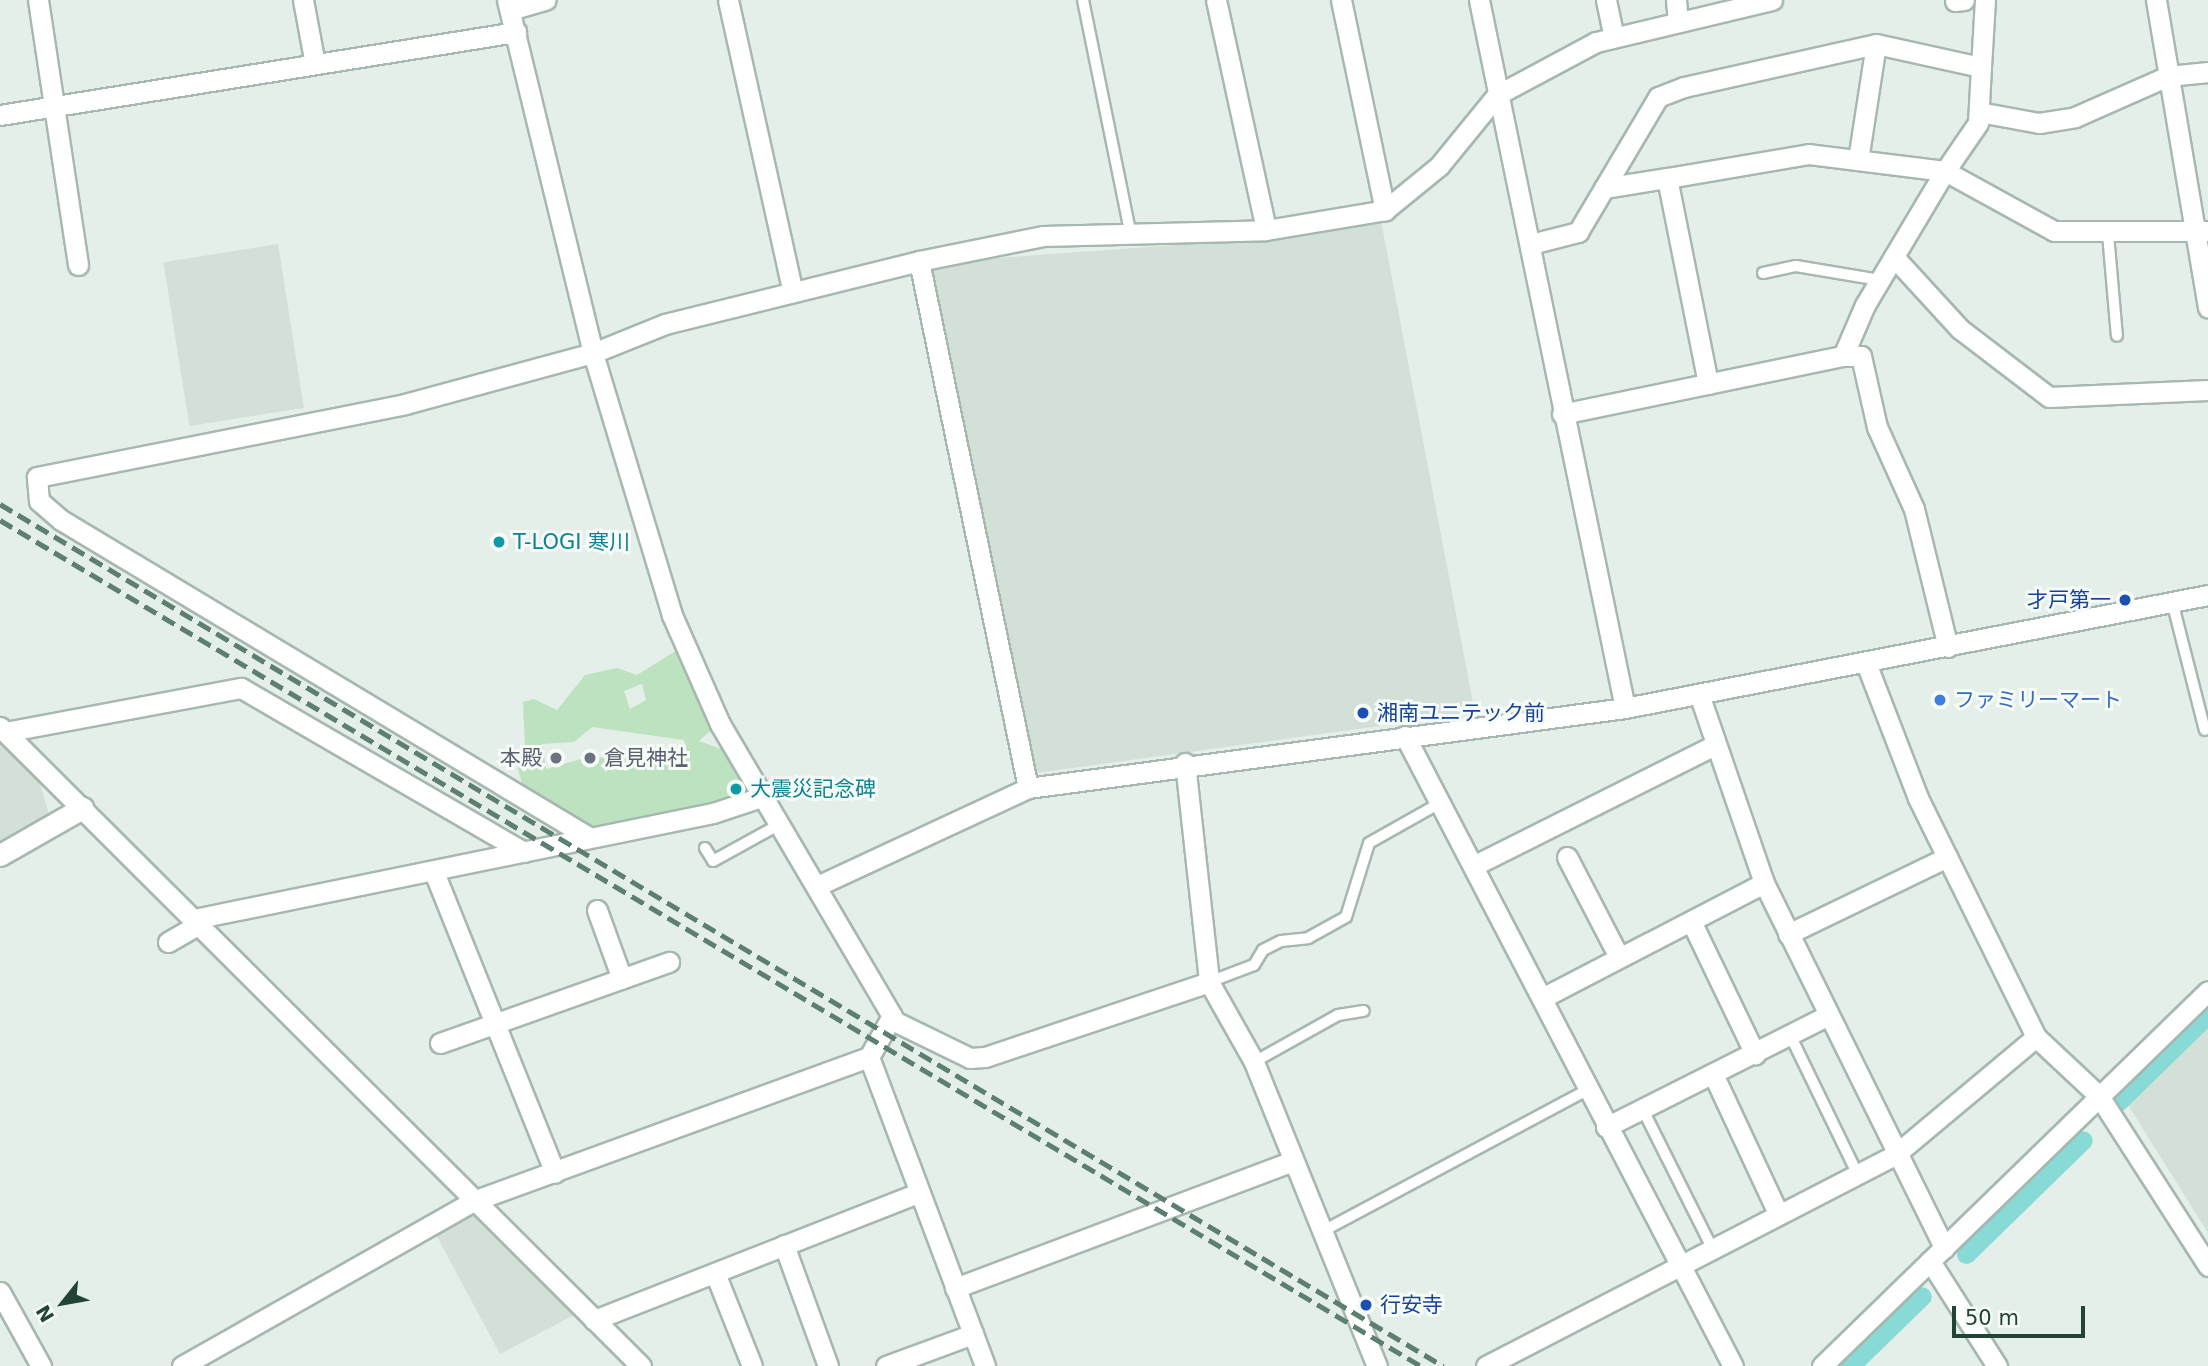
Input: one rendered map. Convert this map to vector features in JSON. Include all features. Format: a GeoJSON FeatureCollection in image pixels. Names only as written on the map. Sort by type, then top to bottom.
{"type":"FeatureCollection","features":[{"type":"Feature","properties":{"kind":"street"},"geometry":{"type":"LineString","coordinates":[[38,0],[78,265]]}},
{"type":"Feature","properties":{"kind":"street"},"geometry":{"type":"LineString","coordinates":[[303,0],[315,64]]}},
{"type":"Feature","properties":{"kind":"street"},"geometry":{"type":"LineString","coordinates":[[546,0],[508,5],[593,353],[672,615],[720,724],[817,886],[890,1019],[970,1058],[985,1057],[1209,982]]}},
{"type":"Feature","properties":{"kind":"street"},"geometry":{"type":"LineString","coordinates":[[728,0],[793,292]]}},
{"type":"Feature","properties":{"kind":"street"},"geometry":{"type":"LineString","coordinates":[[1216,0],[1266,230]]}},
{"type":"Feature","properties":{"kind":"street"},"geometry":{"type":"LineString","coordinates":[[1341,0],[1385,210]]}},
{"type":"Feature","properties":{"kind":"street"},"geometry":{"type":"LineString","coordinates":[[1479,0],[1497,95],[1531,244],[1562,414],[1625,708]]}},
{"type":"Feature","properties":{"kind":"street"},"geometry":{"type":"LineString","coordinates":[[1606,0],[1614,37]]}},
{"type":"Feature","properties":{"kind":"street"},"geometry":{"type":"LineString","coordinates":[[1676,0],[1678,22]]}},
{"type":"Feature","properties":{"kind":"street"},"geometry":{"type":"LineString","coordinates":[[587,836],[61,520],[39,501],[33,484],[53,470],[405,404],[593,353],[665,324],[919,261],[1043,236],[1130,236],[1266,230],[1385,210],[1439,166],[1497,95],[1614,37],[1772,0]]}},
{"type":"Feature","properties":{"kind":"street"},"geometry":{"type":"LineString","coordinates":[[1948,0],[1964,0]]}},
{"type":"Feature","properties":{"kind":"street"},"geometry":{"type":"LineString","coordinates":[[1843,356],[1880,280],[1979,112],[1985,0]]}},
{"type":"Feature","properties":{"kind":"street"},"geometry":{"type":"LineString","coordinates":[[2155,0],[2201,232],[2208,308]]}},
{"type":"Feature","properties":{"kind":"street"},"geometry":{"type":"LineString","coordinates":[[0,114],[516,32]]}},
{"type":"Feature","properties":{"kind":"street"},"geometry":{"type":"LineString","coordinates":[[1531,244],[1578,232],[1658,97],[1876,44],[1981,67]]}},
{"type":"Feature","properties":{"kind":"street"},"geometry":{"type":"LineString","coordinates":[[1858,160],[1876,44]]}},
{"type":"Feature","properties":{"kind":"street"},"geometry":{"type":"LineString","coordinates":[[1979,112],[2039,123],[2075,117],[2168,76],[2208,72]]}},
{"type":"Feature","properties":{"kind":"street"},"geometry":{"type":"LineString","coordinates":[[1604,188],[1809,154],[1945,171],[2054,231],[2108,234],[2201,232]]}},
{"type":"Feature","properties":{"kind":"street"},"geometry":{"type":"LineString","coordinates":[[1667,178],[1708,384]]}},
{"type":"Feature","properties":{"kind":"street"},"geometry":{"type":"LineString","coordinates":[[1894,257],[1960,329],[2049,397],[2208,390]]}},
{"type":"Feature","properties":{"kind":"street"},"geometry":{"type":"LineString","coordinates":[[919,261],[1028,788]]}},
{"type":"Feature","properties":{"kind":"street"},"geometry":{"type":"LineString","coordinates":[[1562,414],[1843,356],[1861,356],[1877,427],[1914,509],[1948,647]]}},
{"type":"Feature","properties":{"kind":"street"},"geometry":{"type":"LineString","coordinates":[[817,886],[1028,788],[1185,763],[1625,708],[2208,595]]}},
{"type":"Feature","properties":{"kind":"street"},"geometry":{"type":"LineString","coordinates":[[1866,663],[1947,856],[2036,1037],[2099,1096],[2208,1266]]}},
{"type":"Feature","properties":{"kind":"street"},"geometry":{"type":"LineString","coordinates":[[2,729],[241,688],[524,852]]}},
{"type":"Feature","properties":{"kind":"street"},"geometry":{"type":"LineString","coordinates":[[1699,694],[1764,883],[1896,1154],[1937,1255],[1997,1366]]}},
{"type":"Feature","properties":{"kind":"street"},"geometry":{"type":"LineString","coordinates":[[2,729],[201,920],[641,1366]]}},
{"type":"Feature","properties":{"kind":"street"},"geometry":{"type":"LineString","coordinates":[[1405,736],[1606,1127],[1733,1366]]}},
{"type":"Feature","properties":{"kind":"street"},"geometry":{"type":"LineString","coordinates":[[1473,866],[1715,745]]}},
{"type":"Feature","properties":{"kind":"street"},"geometry":{"type":"LineString","coordinates":[[1185,763],[1209,982],[1254,1062],[1377,1366]]}},
{"type":"Feature","properties":{"kind":"street"},"geometry":{"type":"LineString","coordinates":[[168,942],[201,920],[434,872],[764,796]]}},
{"type":"Feature","properties":{"kind":"street"},"geometry":{"type":"LineString","coordinates":[[0,855],[82,808]]}},
{"type":"Feature","properties":{"kind":"street"},"geometry":{"type":"LineString","coordinates":[[1788,934],[1947,856]]}},
{"type":"Feature","properties":{"kind":"street"},"geometry":{"type":"LineString","coordinates":[[1567,857],[1618,955]]}},
{"type":"Feature","properties":{"kind":"street"},"geometry":{"type":"LineString","coordinates":[[434,872],[555,1173]]}},
{"type":"Feature","properties":{"kind":"street"},"geometry":{"type":"LineString","coordinates":[[1542,998],[1618,955],[1764,883]]}},
{"type":"Feature","properties":{"kind":"street"},"geometry":{"type":"LineString","coordinates":[[597,910],[622,979]]}},
{"type":"Feature","properties":{"kind":"street"},"geometry":{"type":"LineString","coordinates":[[1691,921],[1755,1054]]}},
{"type":"Feature","properties":{"kind":"street"},"geometry":{"type":"LineString","coordinates":[[440,1043],[669,962]]}},
{"type":"Feature","properties":{"kind":"street"},"geometry":{"type":"LineString","coordinates":[[1822,1366],[2208,990]]}},
{"type":"Feature","properties":{"kind":"street"},"geometry":{"type":"LineString","coordinates":[[1606,1127],[1714,1076],[1827,1016]]}},
{"type":"Feature","properties":{"kind":"street"},"geometry":{"type":"LineString","coordinates":[[181,1366],[476,1199],[555,1173],[869,1057],[890,1019]]}},
{"type":"Feature","properties":{"kind":"street"},"geometry":{"type":"LineString","coordinates":[[1486,1366],[1678,1263],[1896,1154],[2036,1037]]}},
{"type":"Feature","properties":{"kind":"street"},"geometry":{"type":"LineString","coordinates":[[869,1057],[985,1366]]}},
{"type":"Feature","properties":{"kind":"street"},"geometry":{"type":"LineString","coordinates":[[1714,1076],[1778,1213]]}},
{"type":"Feature","properties":{"kind":"street"},"geometry":{"type":"LineString","coordinates":[[956,1288],[1292,1161]]}},
{"type":"Feature","properties":{"kind":"street"},"geometry":{"type":"LineString","coordinates":[[594,1320],[918,1193]]}},
{"type":"Feature","properties":{"kind":"street"},"geometry":{"type":"LineString","coordinates":[[784,1245],[828,1366]]}},
{"type":"Feature","properties":{"kind":"street"},"geometry":{"type":"LineString","coordinates":[[715,1273],[752,1366]]}},
{"type":"Feature","properties":{"kind":"street"},"geometry":{"type":"LineString","coordinates":[[0,1292],[41,1366]]}},
{"type":"Feature","properties":{"kind":"street"},"geometry":{"type":"LineString","coordinates":[[886,1366],[973,1334]]}},
{"type":"Feature","properties":{"kind":"lane"},"geometry":{"type":"LineString","coordinates":[[1083,0],[1130,236]]}},
{"type":"Feature","properties":{"kind":"lane"},"geometry":{"type":"LineString","coordinates":[[2108,234],[2117,336]]}},
{"type":"Feature","properties":{"kind":"lane"},"geometry":{"type":"LineString","coordinates":[[1763,272],[1796,266],[1880,280]]}},
{"type":"Feature","properties":{"kind":"lane"},"geometry":{"type":"LineString","coordinates":[[2172,600],[2205,730]]}},
{"type":"Feature","properties":{"kind":"lane"},"geometry":{"type":"LineString","coordinates":[[1209,982],[1254,965],[1262,950],[1308,938],[1346,917],[1369,843],[1440,803]]}},
{"type":"Feature","properties":{"kind":"lane"},"geometry":{"type":"LineString","coordinates":[[705,848],[713,861],[780,824]]}},
{"type":"Feature","properties":{"kind":"lane"},"geometry":{"type":"LineString","coordinates":[[1254,1062],[1338,1015],[1364,1011]]}},
{"type":"Feature","properties":{"kind":"lane"},"geometry":{"type":"LineString","coordinates":[[1790,1035],[1857,1173]]}},
{"type":"Feature","properties":{"kind":"lane"},"geometry":{"type":"LineString","coordinates":[[1323,1231],[1587,1090]]}},
{"type":"Feature","properties":{"kind":"lane"},"geometry":{"type":"LineString","coordinates":[[1643,1110],[1711,1246]]}},
{"type":"Feature","properties":{"kind":"shaded area"},"geometry":{"type":"Polygon","coordinates":[[[1379,210],[1475,713],[1036,773],[927,263],[1312,235],[1379,210]]]}},
{"type":"Feature","properties":{"kind":"shaded area"},"geometry":{"type":"Polygon","coordinates":[[[278,244],[304,408],[189,426],[163,262],[278,244]]]}},
{"type":"Feature","properties":{"kind":"shaded area"},"geometry":{"type":"Polygon","coordinates":[[[0,738],[37,774],[49,814],[0,841],[0,738]]]}},
{"type":"Feature","properties":{"kind":"shaded area"},"geometry":{"type":"Polygon","coordinates":[[[2208,1026],[2208,1233],[2128,1105],[2208,1026]]]}},
{"type":"Feature","properties":{"kind":"shaded area"},"geometry":{"type":"Polygon","coordinates":[[[474,1208],[580,1312],[500,1354],[434,1231],[474,1208]]]}},
{"type":"Feature","properties":{"kind":"green space"},"geometry":{"type":"Polygon","coordinates":[[[679,649],[721,694],[718,724],[699,741],[727,751],[749,778],[749,798],[600,828],[578,823],[522,783],[517,766],[525,747],[523,702],[534,699],[557,710],[585,675],[617,668],[637,675],[679,649]],[[642,684],[624,691],[630,709],[646,700],[642,684]],[[592,727],[574,742],[542,744],[546,769],[584,758],[688,755],[684,740],[592,727]]]}},
{"type":"Feature","properties":{"kind":"waterway"},"geometry":{"type":"LineString","coordinates":[[2118,1102],[2208,1014]]}},
{"type":"Feature","properties":{"kind":"waterway"},"geometry":{"type":"LineString","coordinates":[[1966,1254],[2083,1140]]}},
{"type":"Feature","properties":{"kind":"waterway"},"geometry":{"type":"LineString","coordinates":[[1850,1366],[1922,1296]]}},
{"type":"Feature","properties":{"kind":"railway"},"geometry":{"type":"LineString","coordinates":[[0,504],[1443,1366]]}},
{"type":"Feature","properties":{"kind":"railway"},"geometry":{"type":"LineString","coordinates":[[0,520],[1421,1366]]}},
{"type":"Feature","properties":{"kind":"place","name":"T-LOGI 寒川"},"geometry":{"type":"Point","coordinates":[499,542]}},
{"type":"Feature","properties":{"kind":"place","name":"才戸第一"},"geometry":{"type":"Point","coordinates":[2125,600]}},
{"type":"Feature","properties":{"kind":"place","name":"ファミリーマート"},"geometry":{"type":"Point","coordinates":[1940,700]}},
{"type":"Feature","properties":{"kind":"place","name":"湘南ユニテック前"},"geometry":{"type":"Point","coordinates":[1363,713]}},
{"type":"Feature","properties":{"kind":"place","name":"本殿"},"geometry":{"type":"Point","coordinates":[556,758]}},
{"type":"Feature","properties":{"kind":"place","name":"倉見神社"},"geometry":{"type":"Point","coordinates":[590,758]}},
{"type":"Feature","properties":{"kind":"place","name":"大震災記念碑"},"geometry":{"type":"Point","coordinates":[736,789]}},
{"type":"Feature","properties":{"kind":"place","name":"行安寺"},"geometry":{"type":"Point","coordinates":[1366,1305]}}]}
